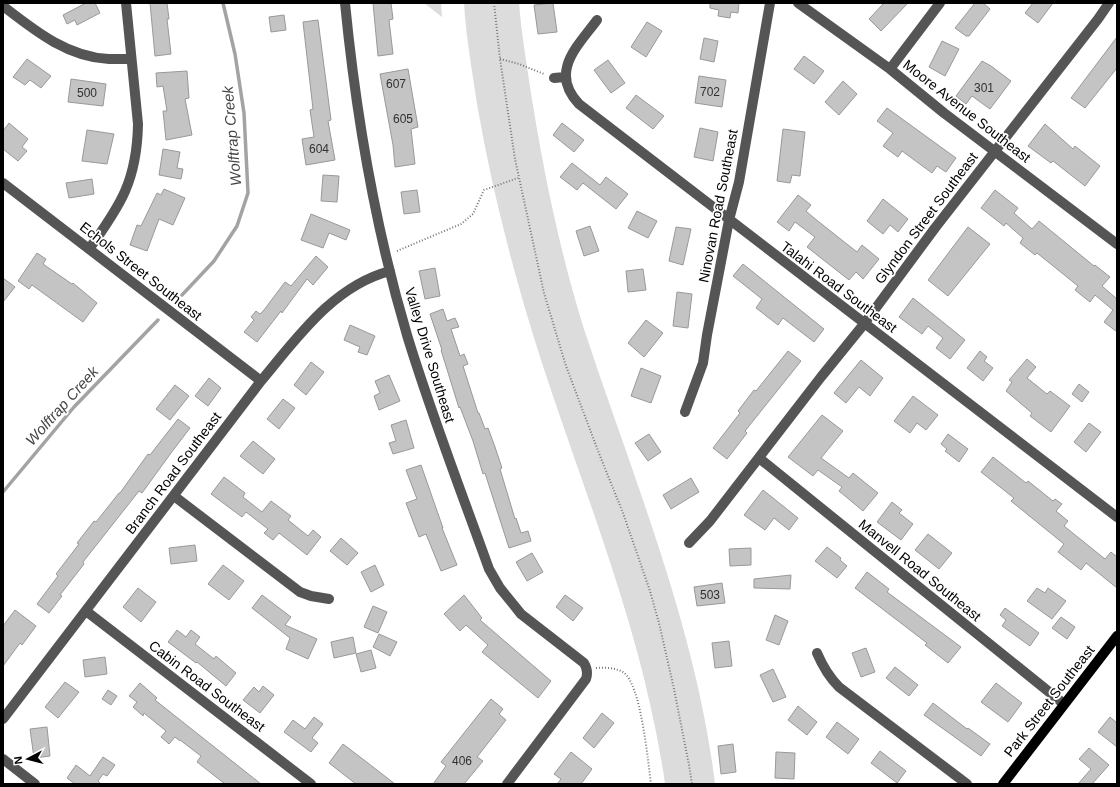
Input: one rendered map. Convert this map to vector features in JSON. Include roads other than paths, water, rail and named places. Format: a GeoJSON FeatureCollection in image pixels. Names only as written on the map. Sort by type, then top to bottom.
{"type":"FeatureCollection","features":[{"type":"Feature","properties":{"kind":"main road","name":"Park Street Southeast"},"geometry":{"type":"LineString","coordinates":[[1003,784],[1117,636]]}},
{"type":"Feature","properties":{"kind":"street"},"geometry":{"type":"LineString","coordinates":[[89,249],[121,202],[129,182],[137,144],[138,124],[126,3]]}},
{"type":"Feature","properties":{"kind":"street","name":"Valley Drive Southeast"},"geometry":{"type":"LineString","coordinates":[[345,3],[359,119],[370,184],[390,271],[407,335],[427,398],[489,569],[500,588],[522,614],[584,663],[587,669],[586,680],[507,784]]}},
{"type":"Feature","properties":{"kind":"street","name":"Ninovan Road Southeast"},"geometry":{"type":"LineString","coordinates":[[685,412],[703,363],[729,220],[739,182],[770,3]]}},
{"type":"Feature","properties":{"kind":"street","name":"Moore Avenue Southeast"},"geometry":{"type":"LineString","coordinates":[[798,3],[890,69],[944,113],[1117,244]]}},
{"type":"Feature","properties":{"kind":"street"},"geometry":{"type":"LineString","coordinates":[[890,69],[940,3]]}},
{"type":"Feature","properties":{"kind":"street","name":"Glyndon Street Southeast"},"geometry":{"type":"LineString","coordinates":[[689,543],[710,522],[821,377],[864,324],[905,267],[1109,3]]}},
{"type":"Feature","properties":{"kind":"street"},"geometry":{"type":"LineString","coordinates":[[3,6],[41,35],[58,45],[80,53],[101,58],[131,59]]}},
{"type":"Feature","properties":{"kind":"street"},"geometry":{"type":"LineString","coordinates":[[554,78],[565,77],[565,69],[569,59],[597,20]]}},
{"type":"Feature","properties":{"kind":"street","name":"Talahi Road Southeast"},"geometry":{"type":"LineString","coordinates":[[565,77],[571,96],[578,104],[1117,517]]}},
{"type":"Feature","properties":{"kind":"street","name":"Echols Street Southeast"},"geometry":{"type":"LineString","coordinates":[[3,182],[262,382]]}},
{"type":"Feature","properties":{"kind":"street","name":"Branch Road Southeast"},"geometry":{"type":"LineString","coordinates":[[3,719],[300,334],[351,288],[363,281],[390,271]]}},
{"type":"Feature","properties":{"kind":"street","name":"Manvell Road Southeast"},"geometry":{"type":"LineString","coordinates":[[758,458],[1064,704]]}},
{"type":"Feature","properties":{"kind":"street"},"geometry":{"type":"LineString","coordinates":[[174,496],[300,592],[311,596],[328,599]]}},
{"type":"Feature","properties":{"kind":"street","name":"Cabin Road Southeast"},"geometry":{"type":"LineString","coordinates":[[86,611],[311,784]]}},
{"type":"Feature","properties":{"kind":"street"},"geometry":{"type":"LineString","coordinates":[[817,653],[826,672],[839,687],[966,784]]}},
{"type":"Feature","properties":{"kind":"street"},"geometry":{"type":"LineString","coordinates":[[3,759],[36,784]]}},
{"type":"Feature","properties":{"kind":"waterway","name":"Wolftrap Creek"},"geometry":{"type":"LineString","coordinates":[[182,295],[214,261],[237,226],[248,193],[244,113],[235,54],[223,3]]}},
{"type":"Feature","properties":{"kind":"waterway","name":"Wolftrap Creek"},"geometry":{"type":"LineString","coordinates":[[3,492],[74,407],[158,320]]}}]}
